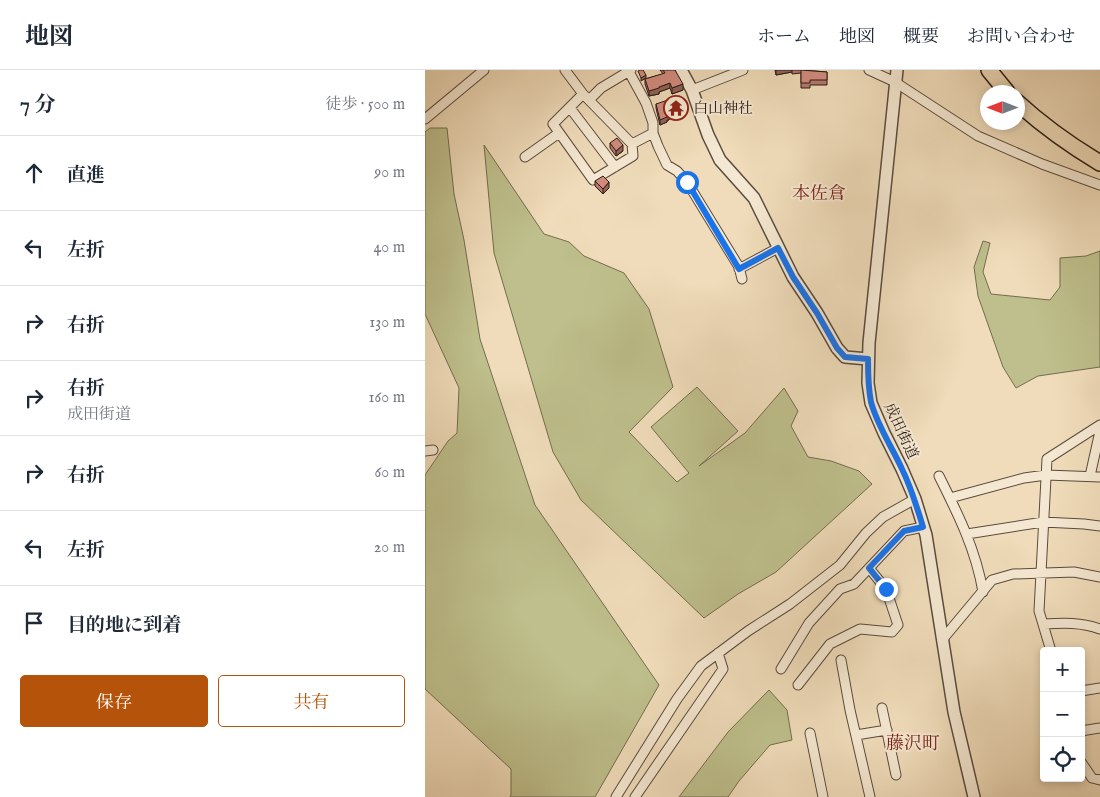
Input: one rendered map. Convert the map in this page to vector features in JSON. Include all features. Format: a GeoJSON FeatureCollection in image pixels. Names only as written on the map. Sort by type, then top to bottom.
{"type":"FeatureCollection","features":[{"type":"Feature","properties":{"kind":"highway"},"geometry":{"type":"LineString","coordinates":[[989,70],[1001,85]]}},
{"type":"Feature","properties":{"kind":"highway"},"geometry":{"type":"LineString","coordinates":[[1025,109],[1072,147],[1100,163]]}},
{"type":"Feature","properties":{"kind":"street"},"geometry":{"type":"LineString","coordinates":[[425,119],[484,70]]}},
{"type":"Feature","properties":{"kind":"street"},"geometry":{"type":"LineString","coordinates":[[565,70],[587,97],[632,144],[633,156],[593,180],[553,124],[570,108],[587,97],[629,70],[646,103],[653,122],[653,133],[667,165],[677,171],[687,182],[739,269],[742,279]]}},
{"type":"Feature","properties":{"kind":"street"},"geometry":{"type":"LineString","coordinates":[[681,70],[692,90],[708,135],[721,160],[754,198],[793,277],[837,348],[845,357],[868,359]]}},
{"type":"Feature","properties":{"kind":"street"},"geometry":{"type":"LineString","coordinates":[[692,90],[743,70]]}},
{"type":"Feature","properties":{"kind":"street"},"geometry":{"type":"LineString","coordinates":[[869,70],[895,82],[978,136],[1042,164],[1100,186]]}},
{"type":"Feature","properties":{"kind":"street","name":"成田街道"},"geometry":{"type":"LineString","coordinates":[[897,70],[868,359],[868,383],[871,403],[883,433],[915,499],[923,527],[935,587],[953,712],[973,797]]}},
{"type":"Feature","properties":{"kind":"street"},"geometry":{"type":"LineString","coordinates":[[570,108],[615,166]]}},
{"type":"Feature","properties":{"kind":"street"},"geometry":{"type":"LineString","coordinates":[[525,157],[559,133]]}},
{"type":"Feature","properties":{"kind":"street"},"geometry":{"type":"LineString","coordinates":[[632,144],[653,133]]}},
{"type":"Feature","properties":{"kind":"street"},"geometry":{"type":"LineString","coordinates":[[739,269],[778,248]]}},
{"type":"Feature","properties":{"kind":"street"},"geometry":{"type":"LineString","coordinates":[[1050,647],[1039,611],[1047,459],[1100,425]]}},
{"type":"Feature","properties":{"kind":"street"},"geometry":{"type":"LineString","coordinates":[[1090,476],[1100,431]]}},
{"type":"Feature","properties":{"kind":"street"},"geometry":{"type":"LineString","coordinates":[[950,498],[1024,478],[1046,475],[1100,477]]}},
{"type":"Feature","properties":{"kind":"street"},"geometry":{"type":"LineString","coordinates":[[939,476],[967,534],[983,592]]}},
{"type":"Feature","properties":{"kind":"street"},"geometry":{"type":"LineString","coordinates":[[616,797],[686,685],[701,666],[748,631],[790,604],[840,565],[866,533],[883,517],[915,499]]}},
{"type":"Feature","properties":{"kind":"street"},"geometry":{"type":"LineString","coordinates":[[967,534],[1043,522],[1100,526]]}},
{"type":"Feature","properties":{"kind":"street"},"geometry":{"type":"LineString","coordinates":[[781,669],[809,623],[840,589],[853,584],[904,531],[923,527]]}},
{"type":"Feature","properties":{"kind":"street"},"geometry":{"type":"LineString","coordinates":[[798,685],[830,644],[860,629],[892,632],[898,625],[886,589],[869,568]]}},
{"type":"Feature","properties":{"kind":"street"},"geometry":{"type":"LineString","coordinates":[[942,640],[992,580],[1013,574],[1074,572],[1100,577]]}},
{"type":"Feature","properties":{"kind":"street"},"geometry":{"type":"LineString","coordinates":[[1043,624],[1071,623],[1100,629]]}},
{"type":"Feature","properties":{"kind":"street"},"geometry":{"type":"LineString","coordinates":[[635,797],[723,669],[718,654]]}},
{"type":"Feature","properties":{"kind":"street"},"geometry":{"type":"LineString","coordinates":[[841,660],[870,797]]}},
{"type":"Feature","properties":{"kind":"street"},"geometry":{"type":"LineString","coordinates":[[1085,690],[1100,688]]}},
{"type":"Feature","properties":{"kind":"street"},"geometry":{"type":"LineString","coordinates":[[882,708],[896,775]]}},
{"type":"Feature","properties":{"kind":"street"},"geometry":{"type":"LineString","coordinates":[[1085,730],[1100,728]]}},
{"type":"Feature","properties":{"kind":"street"},"geometry":{"type":"LineString","coordinates":[[856,735],[887,730]]}},
{"type":"Feature","properties":{"kind":"street"},"geometry":{"type":"LineString","coordinates":[[810,734],[823,797]]}},
{"type":"Feature","properties":{"kind":"street"},"geometry":{"type":"LineString","coordinates":[[1085,768],[1092,778],[1100,780]]}},
{"type":"Feature","properties":{"kind":"green space"},"geometry":{"type":"Polygon","coordinates":[[[430,128],[447,128],[454,194],[464,240],[480,339],[535,505],[659,685],[595,797],[510,797],[511,769],[425,689],[425,475],[448,441],[457,433],[459,388],[425,314],[425,132],[430,128]]]}},
{"type":"Feature","properties":{"kind":"green space"},"geometry":{"type":"Polygon","coordinates":[[[484,145],[544,234],[569,242],[584,256],[624,273],[649,309],[673,387],[629,432],[677,482],[689,473],[651,427],[697,387],[738,431],[699,466],[745,433],[784,388],[798,411],[791,426],[808,457],[831,461],[859,471],[872,484],[776,572],[738,594],[704,618],[581,500],[553,452],[494,253],[484,145]]]}},
{"type":"Feature","properties":{"kind":"green space"},"geometry":{"type":"Polygon","coordinates":[[[983,241],[990,243],[983,272],[991,294],[1050,300],[1060,287],[1060,258],[1086,256],[1100,251],[1100,367],[1038,376],[1016,388],[1003,367],[978,296],[974,267],[983,241]]]}},
{"type":"Feature","properties":{"kind":"green space"},"geometry":{"type":"Polygon","coordinates":[[[769,690],[787,710],[792,740],[770,745],[728,797],[679,797],[728,732],[769,690]]]}},
{"type":"Feature","properties":{"kind":"building"},"geometry":{"type":"Polygon","coordinates":[[[643,70],[646,75],[641,78],[638,71],[643,70]]]}},
{"type":"Feature","properties":{"kind":"building"},"geometry":{"type":"Polygon","coordinates":[[[663,70],[675,70],[683,84],[672,88],[670,83],[649,91],[645,79],[665,73],[663,70]]]}},
{"type":"Feature","properties":{"kind":"building"},"geometry":{"type":"Polygon","coordinates":[[[801,70],[827,72],[827,80],[810,80],[810,83],[801,83],[801,70]]]}},
{"type":"Feature","properties":{"kind":"building"},"geometry":{"type":"Polygon","coordinates":[[[680,96],[682,105],[667,110],[669,115],[660,120],[656,104],[680,96]]]}},
{"type":"Feature","properties":{"kind":"building"},"geometry":{"type":"Polygon","coordinates":[[[617,138],[623,145],[616,151],[610,143],[617,138]]]}},
{"type":"Feature","properties":{"kind":"building"},"geometry":{"type":"Polygon","coordinates":[[[603,176],[609,182],[603,189],[595,181],[603,176]]]}},
{"type":"Feature","properties":{"kind":"place","name":"白山神社"},"geometry":{"type":"Point","coordinates":[676,108]}},
{"type":"Feature","properties":{"kind":"district","name":"本佐倉"},"geometry":{"type":"Point","coordinates":[819,194]}},
{"type":"Feature","properties":{"kind":"district","name":"藤沢町"},"geometry":{"type":"Point","coordinates":[913,744]}},
{"type":"Feature","properties":{"kind":"route"},"geometry":{"type":"LineString","coordinates":[[687,182],[739,269],[778,248],[793,277],[837,348],[845,357],[868,359],[868,383],[871,403],[883,433],[915,499],[923,527],[904,531],[869,568],[886,589]]}}]}
